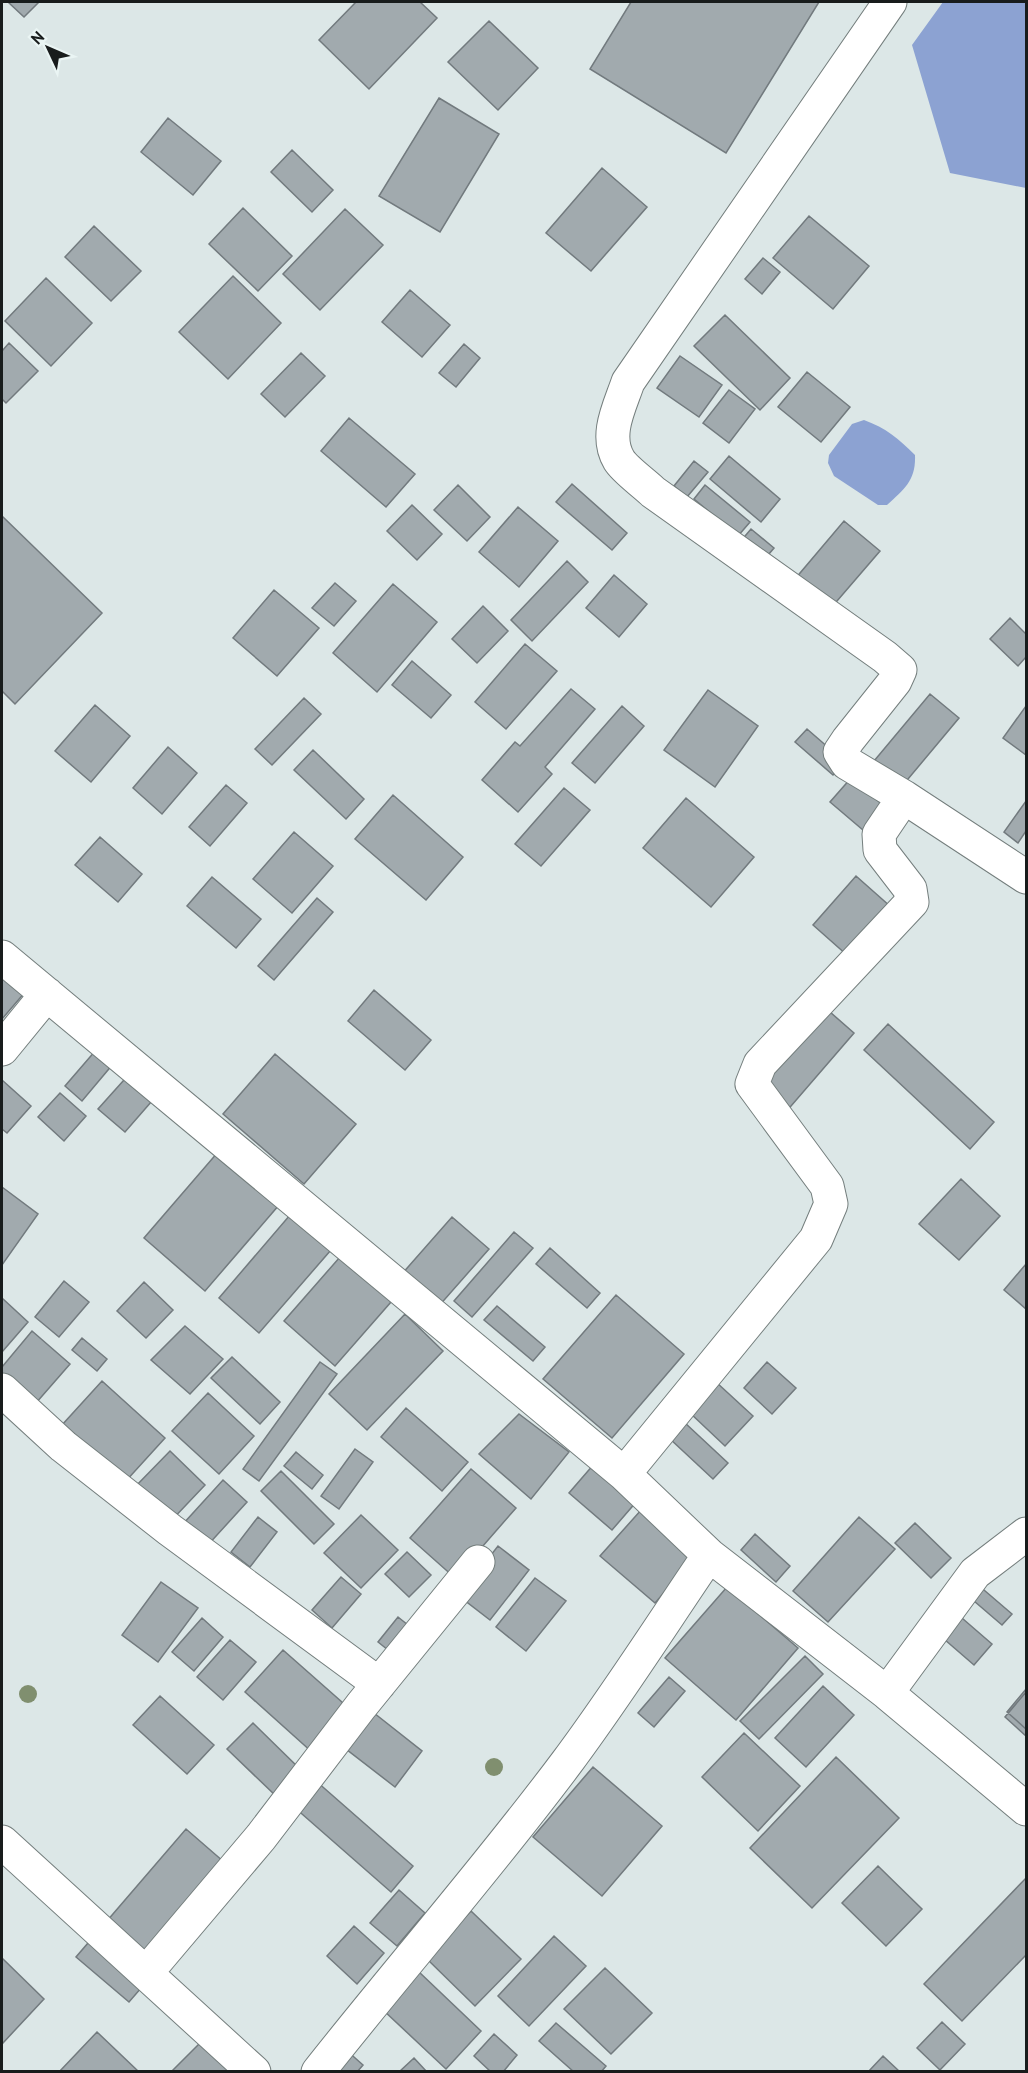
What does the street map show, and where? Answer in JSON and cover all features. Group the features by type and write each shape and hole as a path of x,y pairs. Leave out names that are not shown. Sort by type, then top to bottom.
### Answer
{"street":[{"path":"890,2 628,382 614,423 613,441 619,460 653,492 900,670 895,681 840,752 847,763 1026,877"},
{"path":"624,1474 816,1239 831,1204 827,1186 752,1084 760,1064 912,902 910,889 880,850 879,834 903,797"},
{"path":"2,957 624,1474 709,1556 887,1693 1026,1809"},
{"path":"2,1049 46,994"},
{"path":"2,1390 63,1446 298,1626 379,1684"},
{"path":"887,1693 975,1573 1026,1534"},
{"path":"318,2072 475,1880 567,1761 709,1556"},
{"path":"146,1973 261,1837 379,1684 478,1562"},
{"path":"2,1842 254,2072"}],"water":[{"path":"943,2 1026,2 1026,188 950,173 912,45"},
{"path":"864,420 892,434 915,455 911,478 887,505 878,505 834,476 828,463 829,455 852,424"}],"building":[{"path":"8,2 39,2 24,17"},
{"path":"356,2 420,2 437,18 369,89 319,40"},
{"path":"631,2 819,2 726,153 590,69"},
{"path":"489,21 538,68 498,110 448,62"},
{"path":"439,98 499,134 440,232 379,196"},
{"path":"168,118 221,161 193,195 141,152"},
{"path":"292,150 333,190 312,212 271,172"},
{"path":"602,168 647,207 591,271 546,233"},
{"path":"243,208 292,256 258,291 209,244"},
{"path":"345,209 383,245 320,310 283,274"},
{"path":"809,216 869,266 833,309 773,258"},
{"path":"94,226 141,271 111,301 65,257"},
{"path":"763,258 780,272 762,294 745,279"},
{"path":"233,276 281,323 228,379 179,332"},
{"path":"46,278 92,323 51,366 5,321"},
{"path":"410,290 450,325 422,357 382,322"},
{"path":"725,315 790,378 760,410 694,346"},
{"path":"9,343 38,371 6,403 2,399 2,351"},
{"path":"464,344 480,358 456,387 439,373"},
{"path":"301,353 325,376 285,417 261,394"},
{"path":"680,356 722,385 699,417 657,388"},
{"path":"807,372 850,407 821,442 778,407"},
{"path":"729,390 755,409 729,443 703,423"},
{"path":"349,418 415,474 386,507 321,451"},
{"path":"729,456 780,499 761,522 710,479"},
{"path":"694,461 708,472 687,497 674,486"},
{"path":"572,484 627,533 612,550 556,502"},
{"path":"458,485 490,517 467,541 434,510"},
{"path":"705,485 750,522 738,536 694,499"},
{"path":"412,505 442,534 417,560 387,531"},
{"path":"518,507 558,541 519,587 479,552"},
{"path":"2,516 102,613 15,704 2,691"},
{"path":"844,521 880,551 831,608 795,579"},
{"path":"751,529 774,548 763,561 740,542"},
{"path":"567,561 588,582 532,641 511,620"},
{"path":"614,575 647,604 619,637 586,608"},
{"path":"335,583 356,601 334,626 312,608"},
{"path":"393,584 437,622 377,692 333,653"},
{"path":"274,590 319,628 277,676 233,638"},
{"path":"483,606 508,631 477,663 452,639"},
{"path":"1010,618 1026,634 1026,657 1018,666 990,639"},
{"path":"525,644 557,671 506,729 475,702"},
{"path":"412,661 451,695 431,718 392,685"},
{"path":"571,689 595,709 545,767 552,774 518,812 482,780 515,742 520,746"},
{"path":"708,690 758,726 715,787 664,750"},
{"path":"930,694 959,718 898,791 869,767"},
{"path":"304,698 321,714 272,765 255,749"},
{"path":"95,705 130,736 91,782 55,751"},
{"path":"622,706 644,726 595,783 572,763"},
{"path":"1026,706 1026,755 1003,738"},
{"path":"807,729 845,762 833,775 795,742"},
{"path":"168,747 197,773 162,814 133,788"},
{"path":"313,750 364,799 346,819 294,770"},
{"path":"851,778 891,812 870,836 830,802"},
{"path":"226,785 247,803 210,846 189,827"},
{"path":"564,788 590,810 541,866 515,844"},
{"path":"393,795 463,857 426,900 355,839"},
{"path":"686,798 754,857 711,907 643,848"},
{"path":"1026,801 1026,831 1018,843 1004,832"},
{"path":"294,832 333,866 292,913 253,879"},
{"path":"100,837 142,874 118,902 75,865"},
{"path":"856,876 891,907 848,956 813,925"},
{"path":"212,877 261,919 236,948 187,906"},
{"path":"317,898 333,912 274,980 258,966"},
{"path":"2,970 26,991 2,1019"},
{"path":"374,990 431,1040 405,1070 348,1021"},
{"path":"822,1005 854,1033 785,1113 752,1085"},
{"path":"888,1024 994,1122 970,1149 864,1050"},
{"path":"96,1050 113,1064 82,1101 65,1086"},
{"path":"275,1054 356,1124 304,1184 223,1114"},
{"path":"132,1071 158,1094 125,1132 98,1109"},
{"path":"2,1080 31,1106 7,1133 2,1129"},
{"path":"60,1093 86,1116 64,1141 38,1117"},
{"path":"218,1152 279,1205 205,1291 144,1238"},
{"path":"961,1179 1000,1216 959,1260 919,1224"},
{"path":"2,1187 38,1214 2,1265"},
{"path":"296,1208 337,1243 259,1333 219,1298"},
{"path":"452,1217 489,1249 438,1307 401,1275"},
{"path":"514,1232 533,1248 472,1317 454,1301"},
{"path":"550,1248 600,1293 587,1308 536,1264"},
{"path":"347,1249 398,1294 335,1366 284,1321"},
{"path":"1026,1264 1026,1309 1004,1290"},
{"path":"64,1281 89,1302 59,1337 35,1317"},
{"path":"144,1282 173,1310 146,1338 117,1311"},
{"path":"616,1295 684,1354 612,1438 543,1379"},
{"path":"2,1298 28,1322 2,1352"},
{"path":"497,1306 545,1347 533,1361 484,1320"},
{"path":"405,1314 443,1351 367,1430 329,1394"},
{"path":"185,1326 223,1359 190,1394 151,1360"},
{"path":"32,1331 70,1364 36,1403 2,1374 2,1367"},
{"path":"82,1338 107,1359 97,1371 72,1350"},
{"path":"232,1357 280,1402 260,1424 211,1378"},
{"path":"320,1362 337,1374 259,1481 243,1469"},
{"path":"767,1362 796,1388 772,1414 744,1388"},
{"path":"102,1381 165,1438 125,1482 62,1425"},
{"path":"716,1382 753,1416 725,1446 689,1412"},
{"path":"208,1393 254,1436 219,1474 172,1431"},
{"path":"406,1408 468,1462 442,1491 381,1437"},
{"path":"519,1414 569,1452 531,1499 479,1454"},
{"path":"684,1422 728,1463 713,1479 669,1438"},
{"path":"355,1449 373,1462 339,1509 321,1496"},
{"path":"170,1451 205,1485 169,1523 133,1489"},
{"path":"296,1452 323,1475 312,1489 284,1466"},
{"path":"594,1464 637,1501 612,1530 569,1493"},
{"path":"471,1469 516,1508 455,1578 410,1538"},
{"path":"281,1471 334,1524 314,1544 261,1491"},
{"path":"223,1480 247,1502 207,1546 183,1524"},
{"path":"642,1509 696,1556 655,1603 600,1556"},
{"path":"361,1515 398,1550 361,1588 324,1553"},
{"path":"258,1517 277,1532 250,1567 231,1552"},
{"path":"859,1517 895,1549 828,1622 793,1591"},
{"path":"915,1523 951,1558 931,1578 895,1543"},
{"path":"755,1534 790,1566 776,1582 741,1550"},
{"path":"498,1546 529,1570 490,1620 459,1596"},
{"path":"407,1552 431,1575 409,1597 385,1574"},
{"path":"341,1577 361,1594 332,1628 312,1610"},
{"path":"535,1578 566,1601 526,1651 496,1627"},
{"path":"161,1582 198,1608 158,1662 122,1635"},
{"path":"977,1584 1012,1614 1002,1625 967,1595"},
{"path":"727,1587 798,1648 736,1720 665,1658"},
{"path":"955,1612 992,1644 974,1665 937,1633"},
{"path":"398,1617 413,1629 393,1654 378,1642"},
{"path":"202,1618 223,1637 194,1671 172,1652"},
{"path":"230,1640 256,1662 223,1700 197,1677"},
{"path":"283,1650 351,1710 313,1753 245,1692"},
{"path":"805,1656 823,1674 759,1739 740,1721"},
{"path":"669,1677 685,1691 654,1727 638,1713"},
{"path":"823,1686 854,1715 806,1767 775,1738"},
{"path":"1026,1689 1026,1729 1007,1712"},
{"path":"1026,1692 1026,1736 1005,1717"},
{"path":"160,1696 214,1745 187,1774 133,1725"},
{"path":"374,1713 422,1751 395,1787 346,1749"},
{"path":"253,1723 303,1772 277,1797 227,1749"},
{"path":"744,1733 800,1786 758,1831 702,1777"},
{"path":"836,1757 899,1818 812,1908 750,1848"},
{"path":"593,1767 662,1826 602,1896 533,1837"},
{"path":"316,1781 413,1866 391,1892 294,1807"},
{"path":"186,1829 239,1875 129,2002 76,1957"},
{"path":"878,1866 922,1909 886,1946 842,1903"},
{"path":"1026,1878 1026,1955 962,2021 924,1984"},
{"path":"399,1890 425,1913 397,1946 370,1923"},
{"path":"471,1911 521,1959 475,2006 426,1958"},
{"path":"354,1926 384,1953 357,1984 327,1956"},
{"path":"554,1936 586,1966 529,2026 498,1996"},
{"path":"2,1958 44,1999 2,2044"},
{"path":"605,1968 652,2013 611,2054 564,2009"},
{"path":"418,1971 481,2031 446,2069 382,2009"},
{"path":"942,2022 965,2044 940,2070 917,2048"},
{"path":"556,2023 606,2066 601,2072 574,2072 539,2041"},
{"path":"97,2032 139,2072 59,2072"},
{"path":"494,2034 517,2055 503,2072 491,2072 474,2056"},
{"path":"207,2036 243,2072 171,2072"},
{"path":"345,2049 363,2065 357,2072 326,2072"},
{"path":"883,2056 900,2072 868,2072"},
{"path":"414,2058 427,2072 399,2072"}]}
